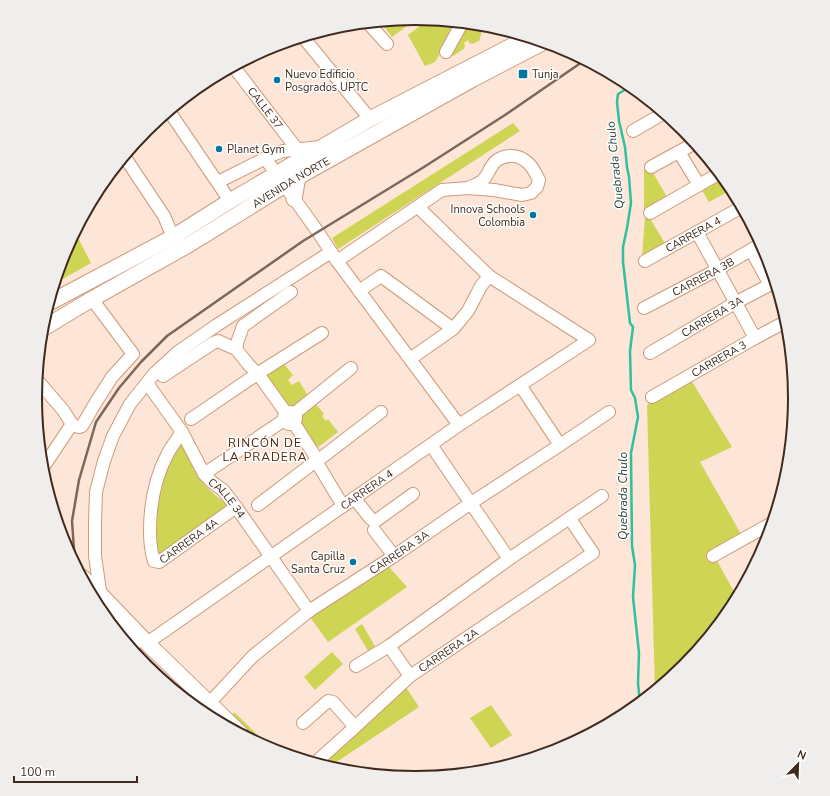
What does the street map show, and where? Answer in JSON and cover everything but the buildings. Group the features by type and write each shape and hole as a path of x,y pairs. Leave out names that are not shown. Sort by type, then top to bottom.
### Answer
{"main road":[{"name":"AVENIDA NORTE","path":"49,325 190,244 281,180 321,147 370,119 521,41"},
{"name":"AVENIDA NORTE","path":"55,300 173,236 230,201 281,180 298,177 473,79 537,46"},
{"path":"294,199 298,177"},
{"path":"96,590 147,643 201,703"},
{"path":"137,646 173,681"}],"street":[{"path":"372,28 387,44"},
{"path":"446,52 459,28"},
{"path":"306,42 370,119"},
{"name":"CALLE 37","path":"237,71 297,149"},
{"path":"172,115 230,201"},
{"path":"633,131 659,116"},
{"path":"652,167 690,146"},
{"path":"218,182 265,158 283,151 321,147"},
{"path":"679,152 699,185"},
{"path":"100,598 95,556 94,522 96,492 104,461 113,436 130,404 154,374 178,352 217,325 418,207 442,190 468,188 494,190 522,195 531,193 537,187 539,180 527,161 511,155 495,162 482,181 468,188"},
{"path":"265,158 334,257 459,425"},
{"path":"127,161 164,216 173,236"},
{"path":"650,213 715,176"},
{"path":"410,359 453,329 468,311 481,286 489,276 418,207"},
{"name":"CARRERA 4","path":"645,261 737,210"},
{"path":"697,232 755,338"},
{"name":"CARRERA 3B","path":"644,308 756,247"},
{"path":"751,250 767,275"},
{"path":"359,291 381,276 453,329"},
{"name":"CARRERA 4","path":"147,643 459,425 589,340 489,276"},
{"name":"CARRERA 3A","path":"650,354 735,303 770,284"},
{"path":"236,349 243,326 291,292"},
{"path":"42,386 64,410 72,424 79,427 82,426 112,377 133,354 92,299"},
{"name":"CARRERA 3","path":"652,397 781,324"},
{"path":"191,419 257,374 322,333"},
{"path":"163,376 218,341 236,349 261,378 290,417 343,506"},
{"path":"204,474 290,417 351,368"},
{"name":"CALLE 34","path":"146,383 182,432 204,474 223,490 309,611"},
{"path":"520,385 560,445"},
{"path":"258,505 381,412"},
{"name":"CARRERA 3A","path":"208,708 253,656 309,611 609,412"},
{"path":"47,461 72,424"},
{"name":"CARRERA 4A","path":"182,432 168,454 159,473 154,491 150,514 150,536 154,561 159,562 236,507"},
{"path":"431,445 509,559"},
{"path":"354,498 374,521 413,494"},
{"path":"356,666 389,646 509,559 602,496"},
{"name":"CARRERA 2A","path":"320,759 410,676 593,553 570,519"},
{"path":"713,556 765,527"},
{"path":"374,530 394,556"},
{"path":"389,646 410,676"},
{"path":"303,723 331,701 355,728"}],"shaded area":[{"path":"408,25 392,37 384,27"},
{"path":"421,25 455,27 435,62 425,66 408,35"},
{"path":"464,28 481,31 479,41 470,44 468,40 464,43 465,48 449,57"},
{"path":"513,123 520,131 338,249 332,238"},
{"path":"644,169 652,171 667,197 644,211"},
{"path":"716,178 726,193 709,202 700,187"},
{"path":"649,217 666,245 642,257 645,218"},
{"path":"78,238 91,263 61,280"},
{"path":"284,364 293,375 288,380 292,385 299,381 307,394 294,406 285,405 267,378 269,371"},
{"path":"691,380 732,447 700,462 741,534 711,550 734,591 711,625 695,644 679,662 655,683 647,405"},
{"path":"314,402 324,414 322,416 326,421 328,419 338,432 317,448 298,423 300,412"},
{"path":"182,443 200,480 209,490 227,505 224,509 158,556 154,520 160,488 171,459"},
{"path":"389,567 407,587 328,642 310,617"},
{"path":"362,624 375,646 368,651 355,629"},
{"path":"332,652 343,664 315,690 304,677"},
{"path":"403,683 419,707 336,762 323,759"},
{"path":"491,705 512,735 491,748 470,718"},
{"path":"234,712 261,738 240,728 231,719"}],"waterway":[{"name":"Quebrada Chulo","path":"625,90 618,94 617,102 619,121 625,147 631,203 623,247 623,262 630,323 633,327 630,351 631,390 635,398 638,417 631,453 632,546 635,565 633,597 639,653 638,683 639,696"}],"railway":[{"path":"74,550 72,521 79,480 96,422 119,388 141,362 167,336 303,241 424,167 505,115 580,63"}],"place":[{"name":"Tunja","path":"523,74"},
{"name":"Nuevo Edificio Posgrados UPTC","path":"277,80"},
{"name":"Planet Gym","path":"219,149"},
{"name":"Innova Schools Colombia","path":"533,215"},
{"name":"Capilla Santa Cruz","path":"353,562"}],"district":[{"name":"RINCÓN DE LA PRADERA","path":"265,450"}]}
